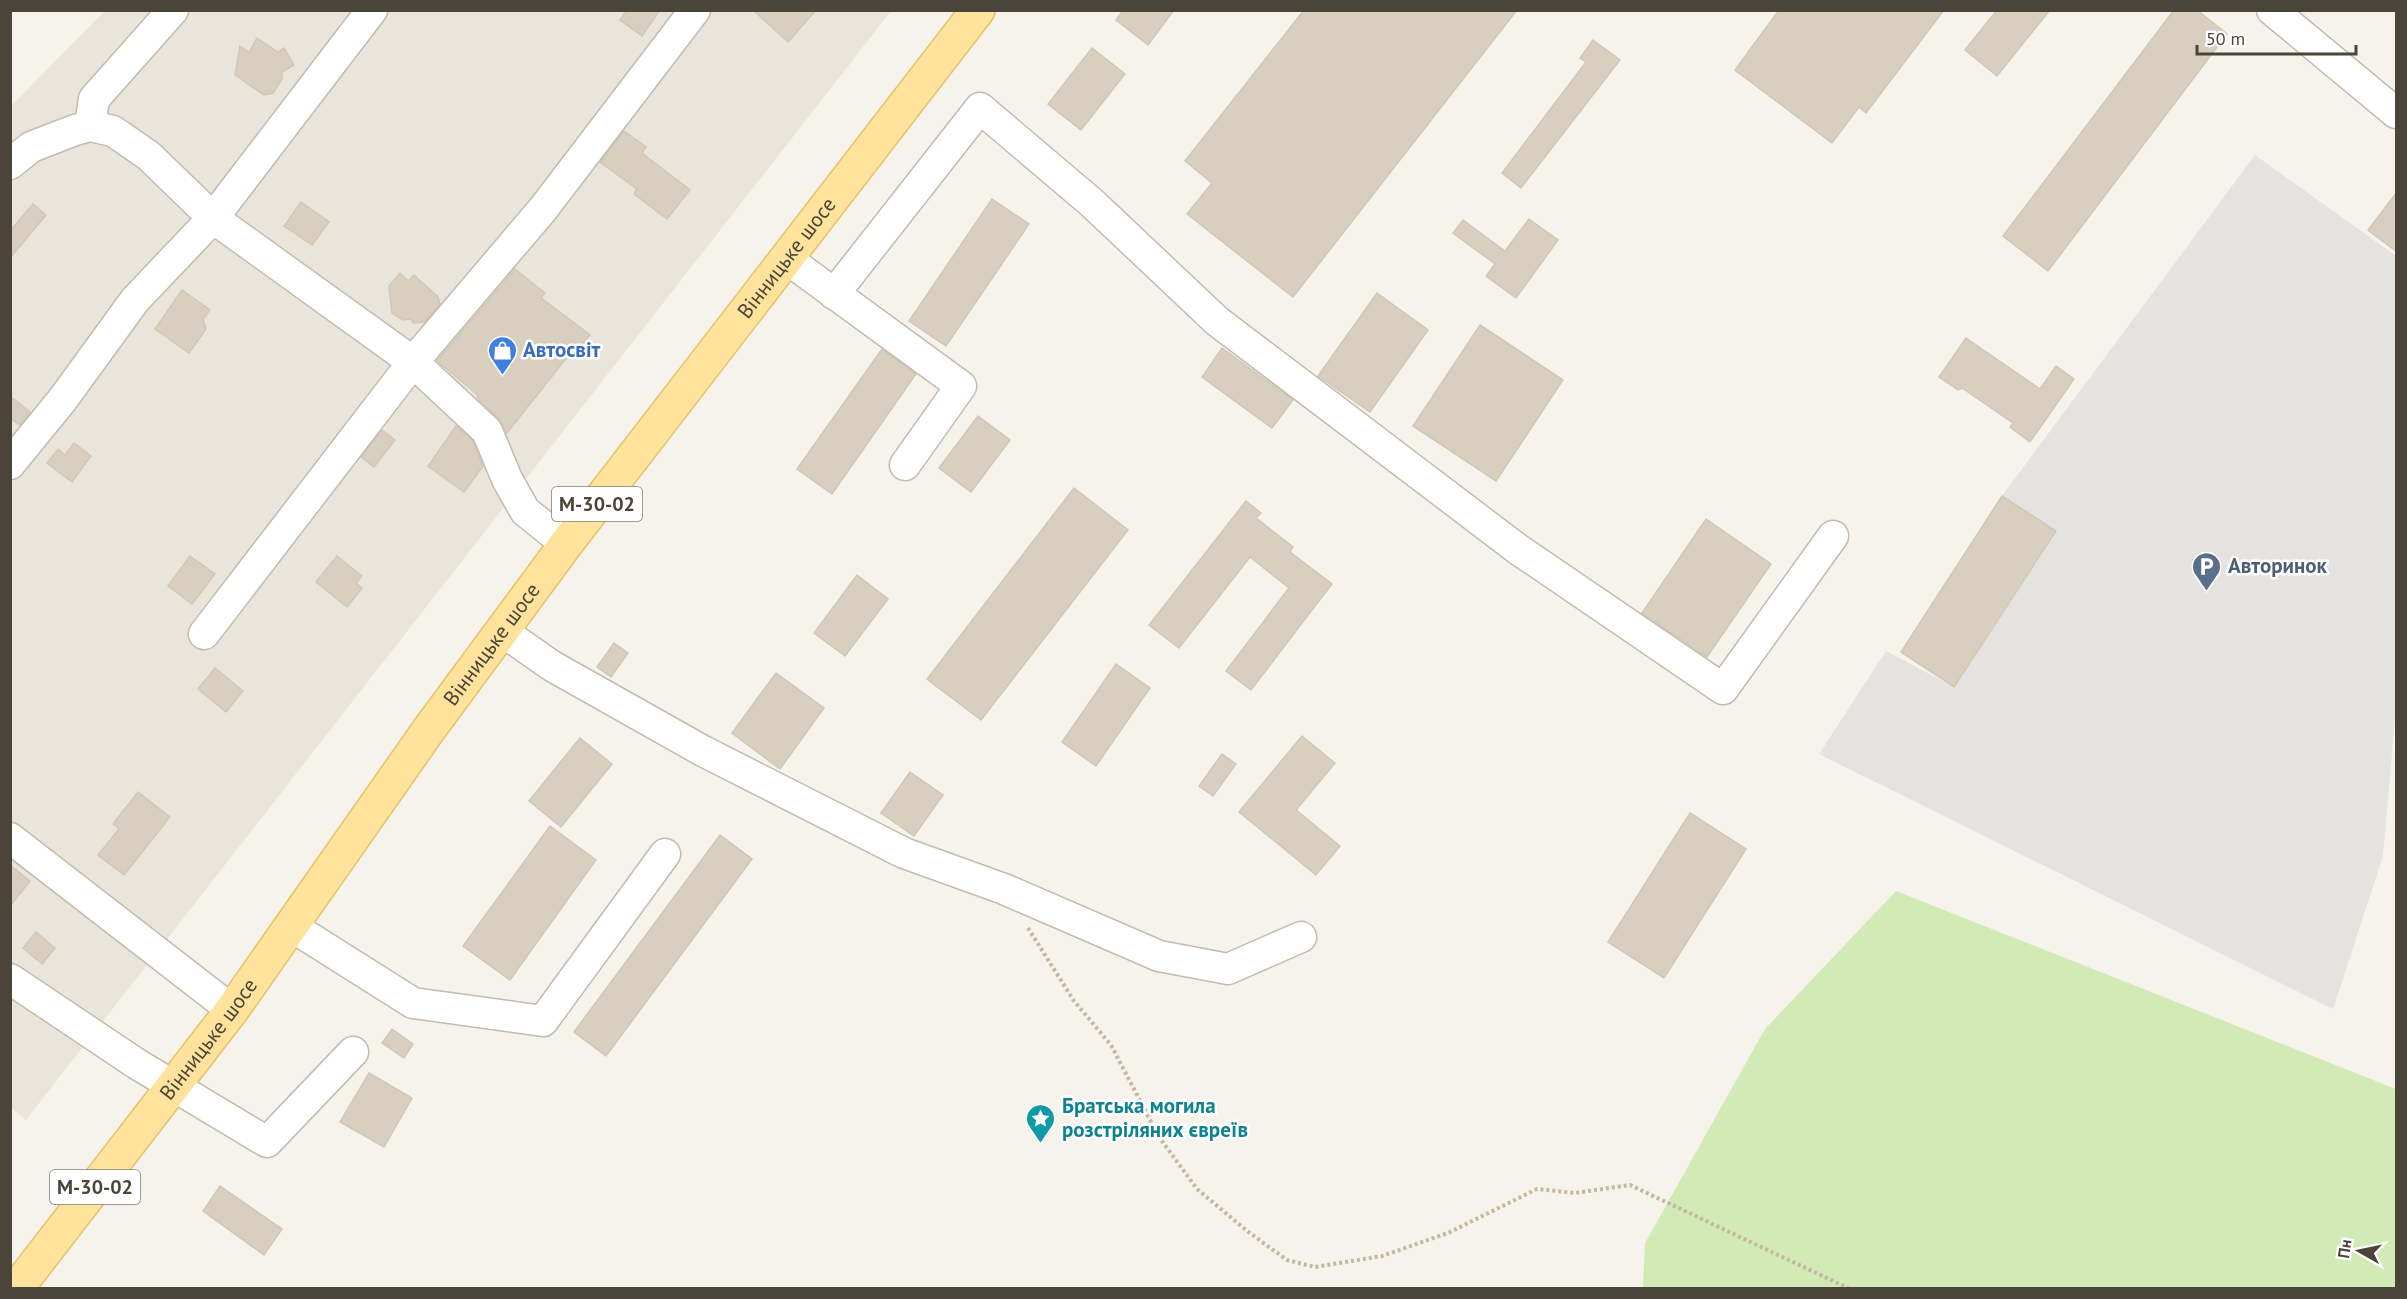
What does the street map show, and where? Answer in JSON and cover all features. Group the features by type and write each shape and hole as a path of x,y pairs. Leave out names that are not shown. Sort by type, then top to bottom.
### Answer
{"main road":[{"name":"Вінницьке шосе","path":"17,1288 232,1010 430,728 566,544 978,10"}],"street":[{"path":"21,155 92,113 173,10"},
{"path":"10,464 63,399 135,300 213,218 372,10"},
{"path":"204,634 413,362 543,209 695,10"},
{"path":"2272,10 2397,113"},
{"path":"834,294 980,108 1092,203 1217,321 1519,550 1724,689 1833,536"},
{"path":"92,113 149,156 213,218 413,362 487,431 507,479 525,511 566,544"},
{"path":"787,259 962,386 905,465"},
{"path":"502,631 552,666 704,751 904,853 1004,889 1159,956 1228,969 1302,937"},
{"path":"10,838 232,1010"},
{"path":"291,926 413,1003 543,1021 665,854"},
{"path":"10,979 173,1086 267,1142 353,1052"}],"path":[{"path":"1028,926 1074,1001 1111,1045 1159,1137 1197,1189 1247,1231 1287,1260 1315,1267 1382,1256 1448,1233 1537,1189 1575,1193 1630,1185 1848,1288"}],"shaded area":[{"path":"105,11 891,11 26,1120 11,1108 11,106"},
{"name":"Авторинок","path":"2255,155 2396,256 2396,708 2383,856 2333,1009 1819,754 1886,651 1954,687 2056,531 2002,496"}],"green space":[{"path":"1896,891 2396,1089 2396,1288 1643,1288 1645,1243 1765,1029"}],"building":[{"path":"627,10 660,10 642,36 620,20"},
{"path":"753,10 816,10 788,42"},
{"path":"1123,10 1174,10 1148,45 1116,20"},
{"path":"1304,10 1517,10 1293,297 1187,214 1212,183 1185,161"},
{"path":"1779,10 1944,10 1866,113 1859,107 1832,143 1735,70"},
{"path":"1997,10 2050,10 1997,76 1965,50"},
{"path":"2174,10 2197,10 2227,34 2048,271 2003,236"},
{"path":"257,38 278,52 284,48 294,65 282,72 282,79 273,93 264,95 235,75 240,46 249,52"},
{"path":"1593,40 1620,60 1521,188 1502,173 1586,62 1580,58"},
{"path":"1092,48 1125,74 1081,130 1048,104"},
{"path":"624,131 646,147 642,153 690,190 667,219 634,194 637,189 600,162"},
{"path":"2397,192 2397,252 2368,230"},
{"path":"992,199 1029,224 946,346 909,321"},
{"path":"301,202 329,222 312,245 284,226"},
{"path":"33,204 46,215 10,258 10,231"},
{"path":"1529,219 1558,240 1516,298 1486,276 1495,264 1453,233 1463,220 1505,251"},
{"path":"515,269 545,293 541,298 590,335 572,359 568,356 507,433 499,419 477,398 478,395 437,361"},
{"path":"400,273 408,281 414,275 438,297 440,304 425,322 413,323 411,319 403,320 392,313 389,286"},
{"path":"182,290 210,310 203,319 206,329 189,353 155,329"},
{"path":"1377,293 1428,330 1370,412 1318,376"},
{"path":"1480,325 1563,380 1496,481 1413,426"},
{"path":"1966,338 2040,389 2056,366 2074,379 2030,442 2010,427 2013,423 1962,388 1958,390 1939,377"},
{"path":"1222,348 1293,400 1272,428 1202,377"},
{"path":"882,349 916,374 832,494 797,469"},
{"path":"10,396 30,412 20,425 10,418"},
{"path":"978,416 1010,440 971,492 939,468"},
{"path":"456,426 473,441 483,466 464,492 428,466"},
{"path":"382,430 395,440 374,467 361,457"},
{"path":"74,443 91,456 72,482 47,463 58,449 65,455"},
{"path":"1074,488 1128,530 981,720 927,679"},
{"path":"2002,496 2056,531 1954,687 1901,652"},
{"path":"1246,501 1261,513 1256,518 1293,547 1290,552 1332,584 1251,690 1226,671 1289,588 1250,557 1179,648 1149,625"},
{"path":"1706,519 1771,564 1707,657 1642,613"},
{"path":"190,556 215,574 192,604 168,586"},
{"path":"337,556 362,576 356,583 362,588 347,607 316,582"},
{"path":"857,575 888,599 845,656 814,633"},
{"path":"614,643 628,653 611,677 597,667"},
{"path":"1116,664 1150,688 1096,766 1062,742"},
{"path":"215,668 243,691 226,712 198,689"},
{"path":"776,673 824,708 780,769 732,733"},
{"path":"1302,736 1335,763 1296,810 1340,846 1316,875 1239,812"},
{"path":"580,738 612,764 561,827 529,801"},
{"path":"1222,754 1236,764 1213,796 1199,786"},
{"path":"910,772 943,795 914,836 881,813"},
{"path":"138,792 170,817 124,875 98,855 119,829 113,824"},
{"path":"1690,813 1746,849 1664,978 1608,942"},
{"path":"550,826 596,860 510,980 463,946"},
{"path":"720,835 752,859 606,1056 574,1032"},
{"path":"10,865 30,881 10,906"},
{"path":"36,932 55,948 42,964 23,948"},
{"path":"392,1029 413,1044 404,1058 382,1043"},
{"path":"369,1073 412,1098 384,1147 340,1122"},
{"path":"220,1186 282,1229 264,1255 203,1211"}],"place":[{"name":"Автосвіт","path":"502,376"},
{"name":"Авторинок","path":"2207,592"},
{"name":"Братська могила розстріляних євреїв","path":"1041,1144"}]}
